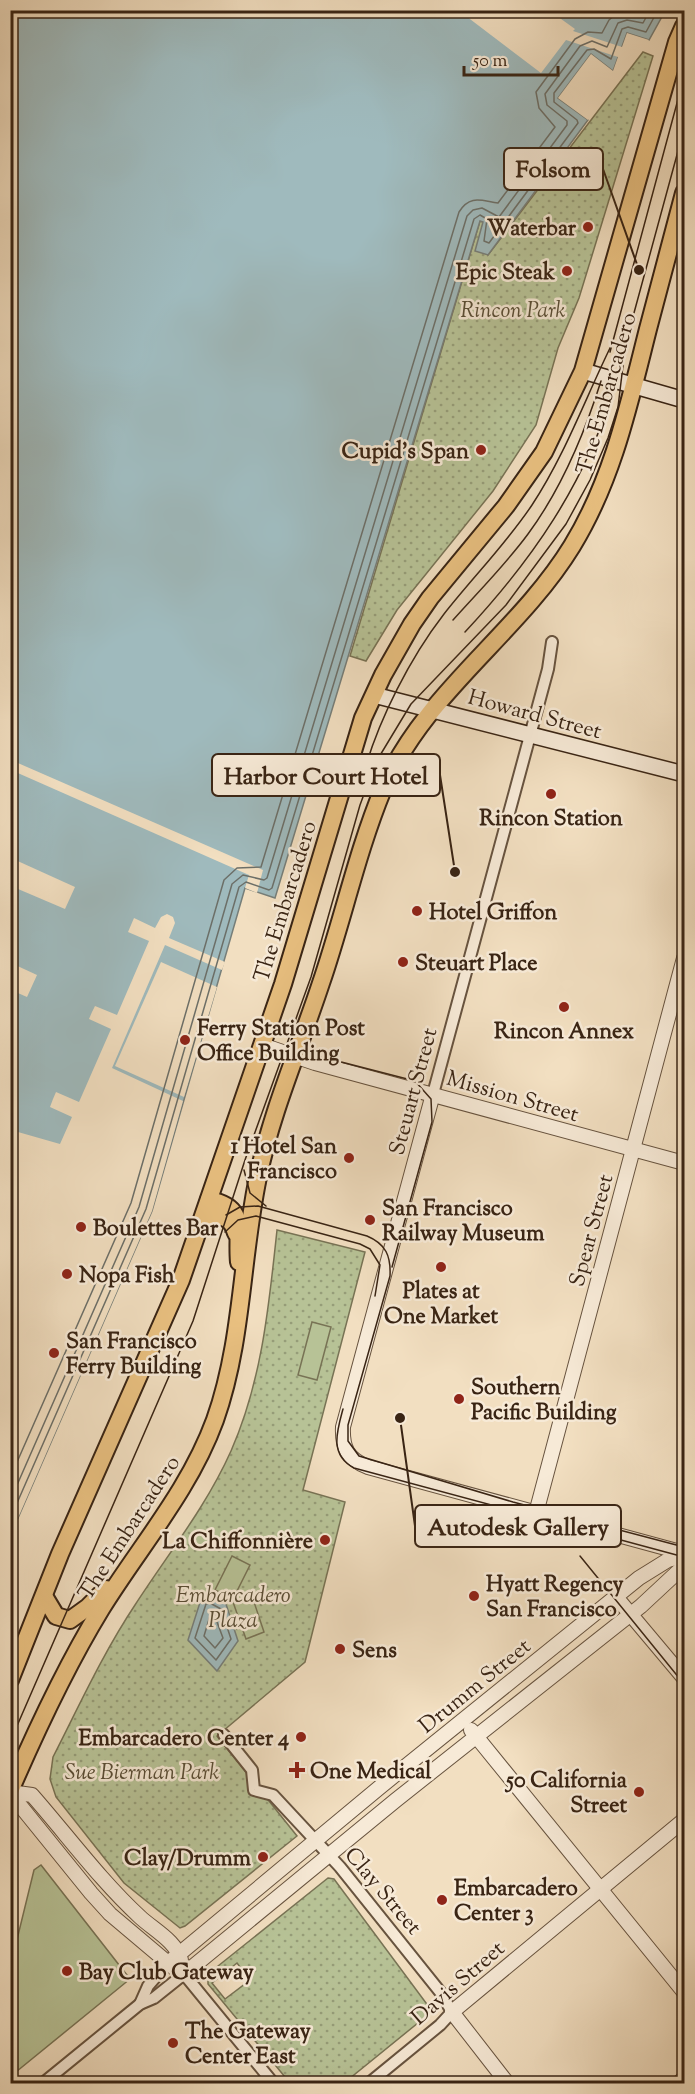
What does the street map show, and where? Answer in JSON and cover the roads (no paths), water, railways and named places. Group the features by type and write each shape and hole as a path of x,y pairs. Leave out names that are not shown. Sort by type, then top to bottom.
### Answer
{"main road":[{"name":"The Embarcadero","path":"10,1680 44,1596 166,1316 200,1227 262,1045 360,728 374,695 397,648 430,598 506,506 533,469 560,422 583,371 677,42 684,26"},
{"name":"The Embarcadero","path":"10,1792 86,1636 129,1566 169,1512 204,1448 229,1375 243,1292 253,1206 264,1151 375,810 404,749 432,710 517,618 552,576 573,544 608,471 684,193"},
{"path":"583,371 684,400"},
{"name":"Howard Street","path":"374,695 684,774"},
{"path":"209,1200 228,1205 237,1217 243,1292"},
{"path":"200,1227 207,1218 223,1217 232,1223 237,1237"},
{"path":"44,1596 56,1616 70,1620 88,1607 129,1566"}],"street":[{"name":"Steuart Street","path":"536,1513 368,1467 350,1456 344,1447 343,1427 548,669 552,642"},
{"name":"Spear Street","path":"536,1513 684,958"},
{"name":"Mission Street","path":"262,1045 296,1057 684,1163"},
{"path":"536,1513 684,1554"},
{"name":"Drumm Street","path":"140,2004 148,1986 167,1964 313,1842 616,1597 654,1568 684,1554"},
{"name":"Drumm Street","path":"42,2084 140,2004 154,1998 184,1974 476,1735 677,1576 684,1566"},
{"path":"616,1597 684,1678"},
{"path":"464,1721 684,1992"},
{"name":"Clay Street","path":"224,1734 252,1770 254,1790 273,1795 328,1856 441,1993 452,2012 508,2084"},
{"path":"10,1792 32,1796 109,1887 179,1953 184,1974"},
{"path":"10,1792 68,1866 110,1914 167,1964 184,1974 274,2084"},
{"name":"Davis Street","path":"368,2084 684,1820"},
{"path":"68,1866 85,1857"},
{"path":"678,2084 684,2078"}],"water":[{"path":"11,11 664,11 664,13 649,40 627,33 613,71 591,54 558,98 588,120 488,255 475,251 483,222 480,221 275,898 245,888 152,1211 11,1534"},
{"path":"203,1593 226,1604 238,1641 217,1671 188,1640"}],"tram line":[{"path":"610,352 684,77"},
{"path":"622,357 684,129"},
{"path":"364,772 387,710 419,650 444,614 532,505 565,447 611,346"},
{"path":"10,1742 193,1321 245,1160 311,977 360,805 376,762 411,704 506,605 566,524 590,480 608,438 618,407 625,349"},
{"path":"453,620 511,556 540,516 562,480 601,381"},
{"path":"465,632 513,577 554,519 588,457 614,389"},
{"path":"278,1062 298,1053 318,1056 415,1081 431,1099 432,1122 392,1267"},
{"path":"244,1170 250,1193 266,1206"},
{"path":"226,1215 240,1207 258,1206 367,1236 379,1243 386,1252 390,1262 390,1276 348,1425 348,1441 359,1456 513,1502 684,1547"},
{"path":"225,1232 238,1220 256,1216 360,1244 370,1249 380,1265 375,1296"},
{"path":"343,1409 337,1434 338,1449 346,1463 354,1468 684,1557"},
{"path":"580,1556 684,1684"}],"place":[{"name":"Waterbar","path":"588,227"},
{"name":"Folsom","path":"639,270"},
{"name":"Epic Steak","path":"567,271"},
{"name":"Cupid's Span","path":"481,450"},
{"name":"Rincon Station","path":"551,794"},
{"name":"Harbor Court Hotel","path":"455,872"},
{"name":"Hotel Griffon","path":"417,911"},
{"name":"Steuart Place","path":"403,962"},
{"name":"Rincon Annex","path":"564,1007"},
{"name":"Ferry Station Post Office Building","path":"185,1040"},
{"name":"1 Hotel San Francisco","path":"349,1158"},
{"name":"San Francisco Railway Museum","path":"370,1220"},
{"name":"Boulettes Bar","path":"81,1227"},
{"name":"Plates at One Market","path":"441,1267"},
{"name":"Nopa Fish","path":"67,1274"},
{"name":"San Francisco Ferry Building","path":"54,1353"},
{"name":"Southern Pacific Building","path":"459,1399"},
{"name":"Autodesk Gallery","path":"400,1418"},
{"name":"La Chiffonnière","path":"325,1540"},
{"name":"Hyatt Regency San Francisco","path":"474,1596"},
{"name":"Sens","path":"340,1649"},
{"name":"Embarcadero Center 4","path":"301,1737"},
{"name":"One Medical","path":"297,1770"},
{"name":"50 California Street","path":"639,1792"},
{"name":"Clay/Drumm","path":"263,1857"},
{"name":"Embarcadero Center 3","path":"442,1900"},
{"name":"Bay Club Gateway","path":"67,1971"},
{"name":"The Gateway Center East","path":"173,2043"}],"park label":[{"name":"Rincon Park","path":"513,309"},
{"name":"Embarcadero Plaza","path":"233,1607"},
{"name":"Sue Bierman Park","path":"142,1771"}]}
